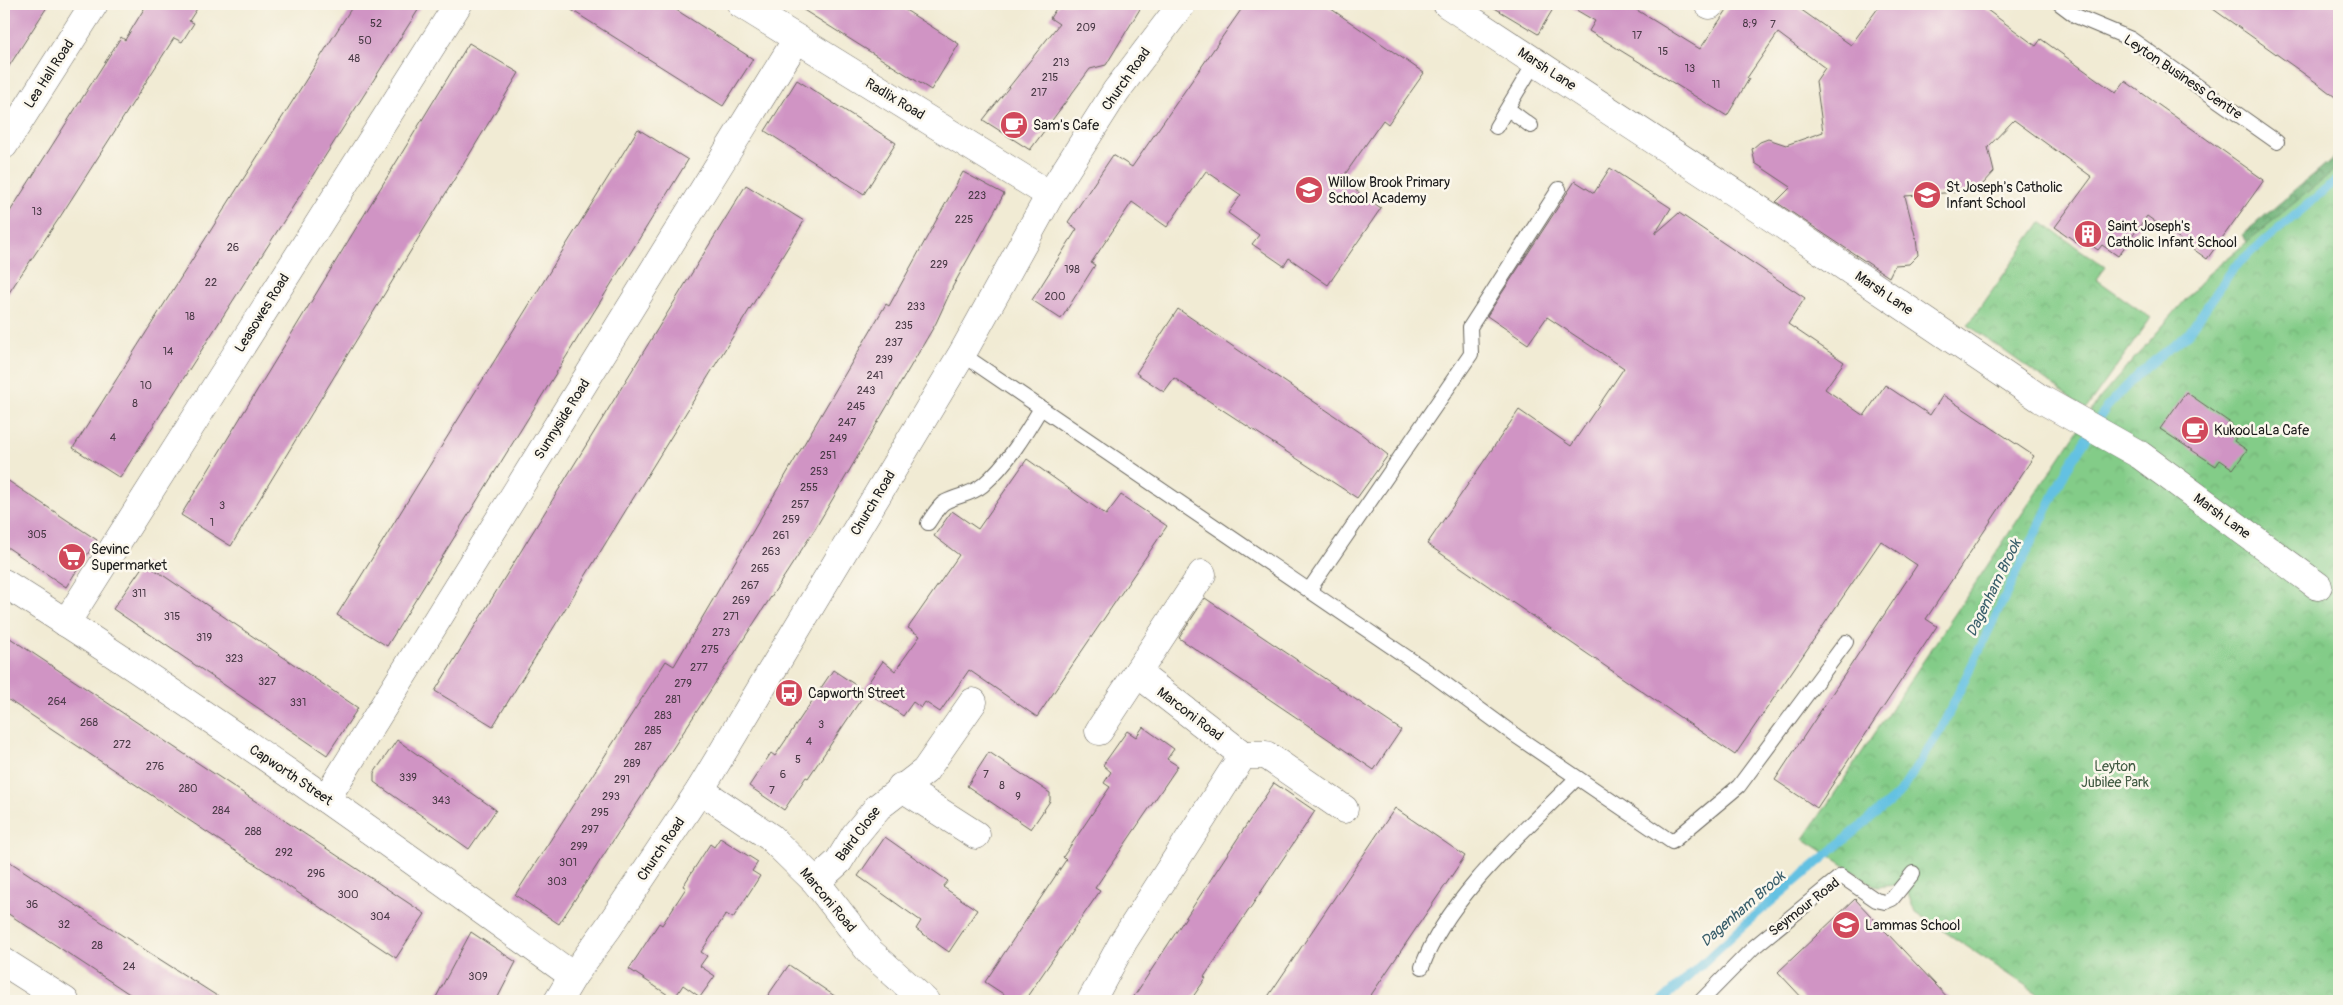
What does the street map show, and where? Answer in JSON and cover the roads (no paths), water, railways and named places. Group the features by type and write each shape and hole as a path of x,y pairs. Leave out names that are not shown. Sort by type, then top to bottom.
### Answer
{"street":[{"name":"Lea Hall Road","path":"4,145 94,4"},
{"name":"Leasowes Road","path":"66,623 458,4"},
{"name":"Radlix Road","path":"741,4 1050,195"},
{"name":"Church Road","path":"558,1001 573,976 608,928 700,790 962,354 1050,195 1116,91 1182,4"},
{"name":"Marsh Lane","path":"1447,4 1784,224 2041,399 2140,456 2318,586"},
{"name":"Sunnyside Road","path":"326,799 798,39"},
{"path":"1099,732 1202,574"},
{"name":"Capworth Street","path":"4,583 326,799 573,976"},
{"name":"Marconi Road","path":"1137,673 1244,755"},
{"name":"Baird Close","path":"816,882 839,861 855,835 878,807 901,787 925,771 973,702"},
{"path":"1091,1001 1123,942 1244,755 1266,756 1344,809"},
{"path":"901,787 976,835"},
{"name":"Marconi Road","path":"700,790 770,837 816,882 870,952 925,1001"},
{"path":"4,962 65,1001"}],"lane":[{"name":"Leyton Business Centre","path":"2060,4 2076,16 2131,39 2277,142"},
{"path":"1496,127 1535,62"},
{"path":"1508,109 1531,126"},
{"path":"1309,590 1471,354 1470,327 1559,190"},
{"path":"962,354 1433,675 1516,736 1672,842 1739,786 1846,642"},
{"path":"928,523 940,505 946,501 972,493 991,478 1022,439 1041,408"},
{"path":"1422,967 1428,949 1459,900 1577,778"},
{"name":"Seymour Road","path":"1701,1001 1754,947 1841,876 1876,900 1885,902 1892,899 1913,873"}],"waterway":[{"name":"Dagenham Brook","path":"1662,1001 1747,922 1900,793 1941,729 2066,470 2106,408 2139,373 2188,334 2234,267 2339,178"}],"place":[{"name":"Sam's Cafe","path":"1014,125"},
{"name":"Willow Brook Primary School Academy","path":"1309,190"},
{"name":"St Joseph's Catholic Infant School","path":"1927,195"},
{"name":"Saint Joseph's Catholic Infant School","path":"2088,234"},
{"name":"KukooLaLa Cafe","path":"2195,430"},
{"name":"Sevinc Supermarket","path":"72,557"},
{"name":"Capworth Street","path":"789,693"},
{"name":"Lammas School","path":"1846,925"}],"park label":[{"name":"Leyton Jubilee Park","path":"2115,774"}]}
